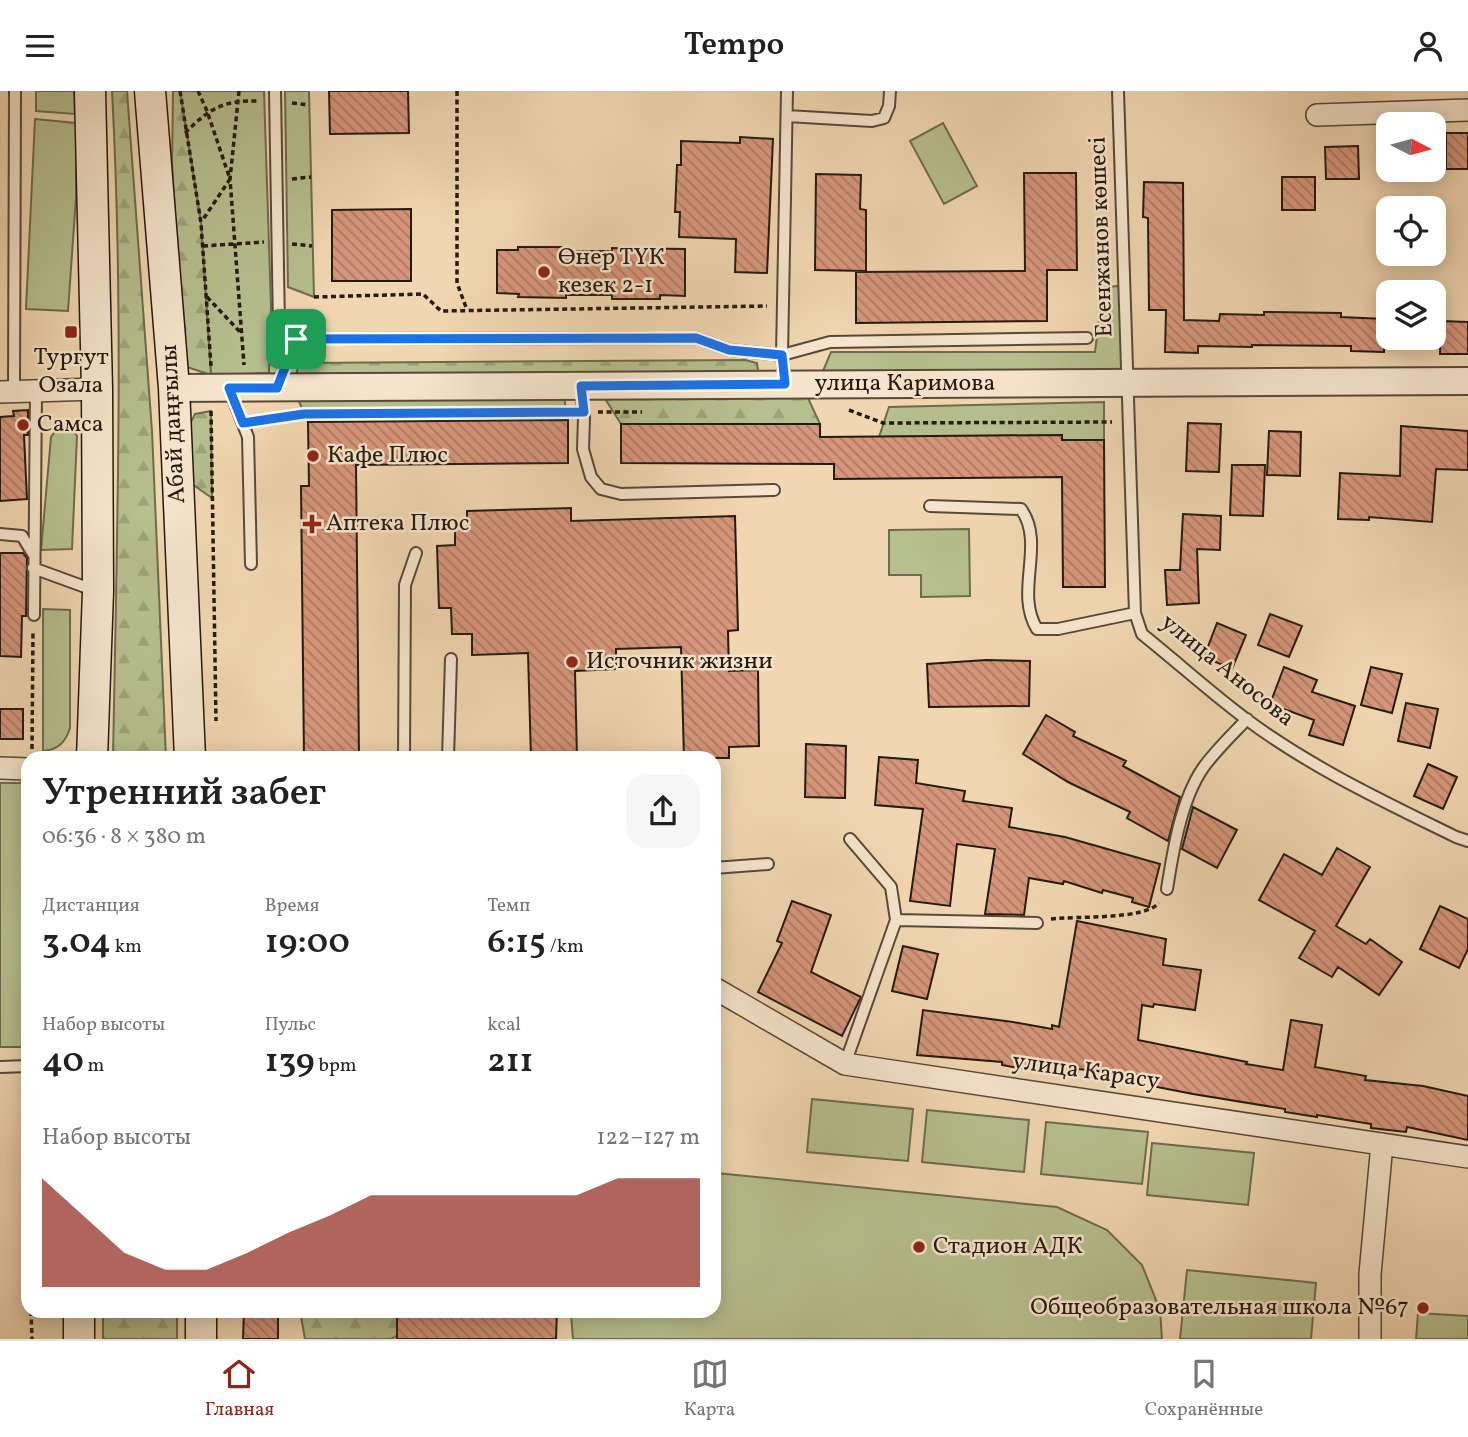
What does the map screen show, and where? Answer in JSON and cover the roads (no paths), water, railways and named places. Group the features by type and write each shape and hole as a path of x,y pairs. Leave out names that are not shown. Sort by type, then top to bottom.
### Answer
{"main road":[{"path":"90,91 97,389 98,591 92,751"},
{"name":"Абай даңғылы","path":"150,91 174,388 190,751"},
{"path":"79,1318 79,1339"},
{"path":"201,1318 201,1339"}],"street":[{"path":"1317,115 1468,110"},
{"name":"улица Каримова","path":"174,388 228,379 277,388 1468,381"},
{"path":"7,391 97,389"},
{"path":"0,768 21,769"},
{"name":"улица Карасу","path":"721,992 845,1064 1468,1157"},
{"path":"1370,1339 1370,1274 1382,1144"}],"lane":[{"path":"7,391 15,91"},
{"path":"785,384 782,355 787,91"},
{"path":"787,116 872,121 884,118 889,106 890,91"},
{"name":"Есенжанов көшесі","path":"1118,91 1127,382"},
{"path":"275,96 279,327 296,339 696,338 729,350 782,355 830,342 1087,338"},
{"path":"277,388 296,339"},
{"path":"228,379 248,437 251,564"},
{"name":"улица Аносова","path":"1127,382 1135,613 1142,634 1247,719 1293,750 1374,796 1468,841"},
{"path":"581,386 584,412 583,449 591,477 601,489 621,494 774,490"},
{"path":"34,615 36,391"},
{"path":"930,506 1021,509 1032,532 1029,601 1031,619 1037,629 1058,629 1135,613"},
{"path":"0,534 22,536 33,554"},
{"path":"404,751 405,585 416,554"},
{"path":"33,568 98,591"},
{"path":"448,751 452,659"},
{"path":"1167,888 1172,857 1190,792 1203,768 1247,719"},
{"path":"845,1064 896,920 891,887 850,839"},
{"path":"721,867 768,864"},
{"path":"896,920 1037,923"},
{"path":"0,1067 21,1066"}],"place":[{"name":"Өнер ТҮК кезек 2-1","path":"544,272"},
{"name":"Тургут Озала","path":"71,332"},
{"name":"Самса","path":"23,425"},
{"name":"Кафе Плюс","path":"313,456"},
{"name":"Аптека Плюс","path":"312,524"},
{"name":"Источник жизни","path":"572,662"},
{"name":"Стадион АДК","path":"919,1247"},
{"name":"Общеобразовательная школа №67","path":"1423,1308"}]}
